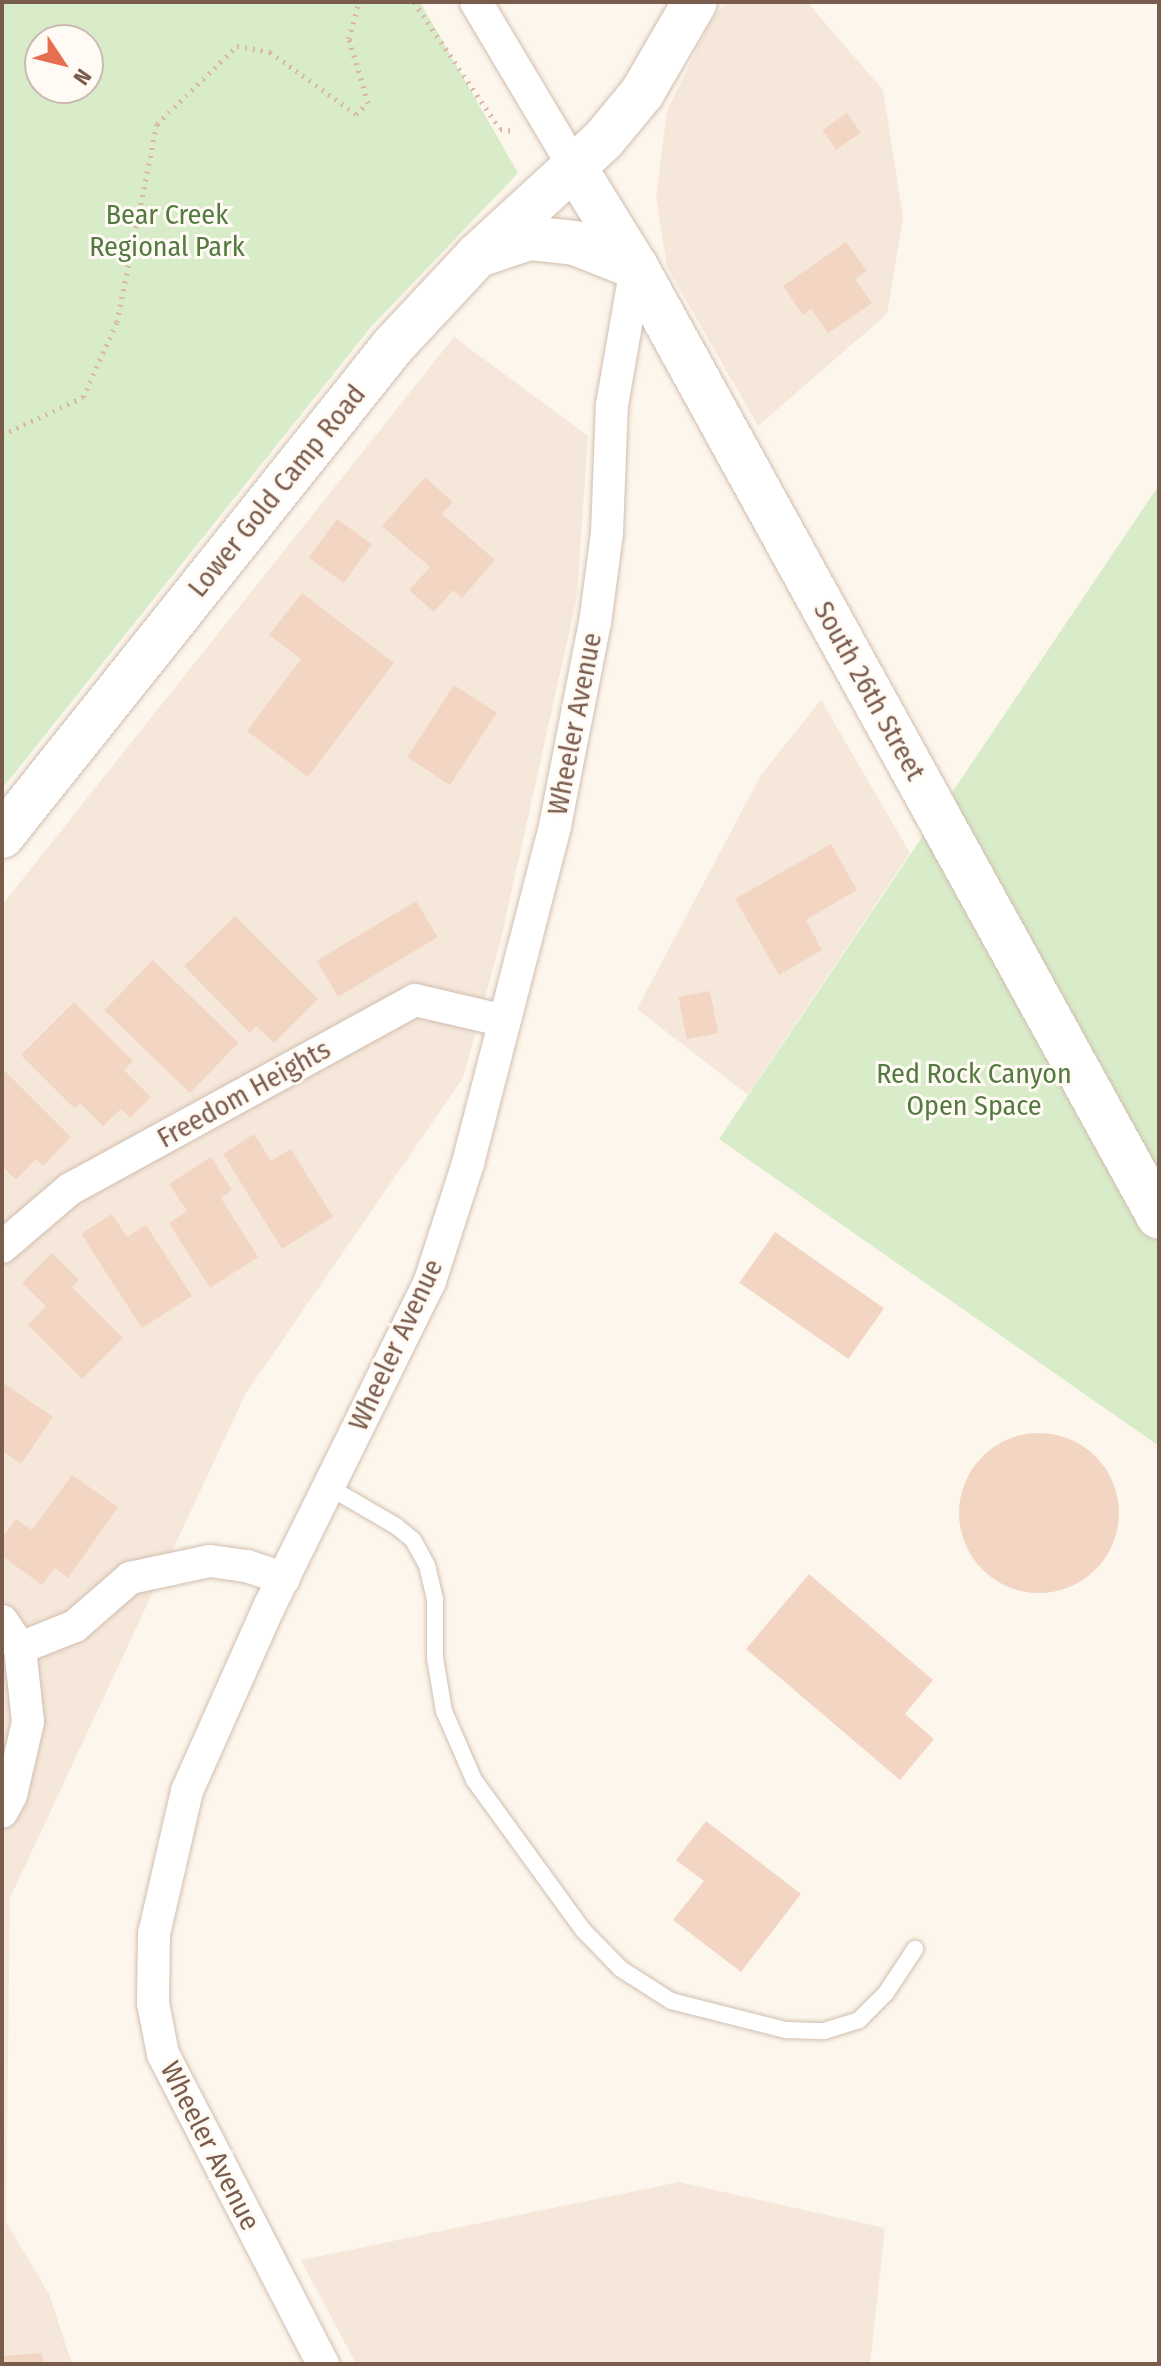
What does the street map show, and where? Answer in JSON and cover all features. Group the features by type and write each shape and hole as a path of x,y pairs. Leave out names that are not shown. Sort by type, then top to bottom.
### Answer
{"street":[{"path":"476,2 566,154"},
{"name":"Lower Gold Camp Road","path":"2,836 393,346 566,154 642,93 695,2"},
{"name":"South 26th Street","path":"566,154 636,267 1159,1217"},
{"path":"478,255 529,238 575,243 636,267"},
{"name":"Wheeler Avenue","path":"323,2364 184,2101 163,2054 153,2003 154,1934 187,1791 284,1579 430,1281 468,1163 555,826 595,623 607,533 612,405 636,267"},
{"name":"Freedom Heights","path":"2,1247 70,1189 415,1000 505,1021"},
{"path":"20,1648 75,1626 130,1578 210,1561 247,1566 284,1579"},
{"path":"2,1621 20,1648 28,1722 11,1795 2,1812"}],"lane":[{"path":"329,1487 396,1526 413,1540 427,1565 435,1600 435,1658 444,1711 474,1780 583,1930 621,1969 671,2001 786,2030 824,2031 859,2020 886,1993 915,1949"}],"path":[{"path":"2,435 83,397 117,322 157,124 237,46 270,52 356,114 368,103 349,39 359,2"},
{"path":"414,2 500,129 566,154"}],"shaded area":[{"path":"726,2 807,2 883,90 903,217 887,314 758,426 667,267 656,198 667,110 711,21"},
{"path":"454,337 588,436 577,597 501,939 463,1078 246,1393 10,1898 6,2222 49,2294 72,2364 2,2364 2,905"},
{"path":"821,700 910,853 748,1095 637,1009 761,775"},
{"path":"679,2182 885,2228 870,2364 356,2364 301,2260"}],"green space":[{"name":"Bear Creek Regional Park","path":"2,2 420,2 518,173 371,327 2,789"},
{"name":"Red Rock Canyon Open Space","path":"1159,485 1159,1446 719,1139"}],"building":[{"path":"847,113 861,133 836,150 822,130"},
{"path":"846,242 867,271 855,279 872,303 828,333 811,309 803,315 783,286"},
{"path":"425,477 453,502 442,514 495,560 462,598 453,590 434,612 409,590 430,567 382,526"},
{"path":"337,519 372,544 344,583 309,558"},
{"path":"302,593 394,663 308,777 247,731 301,659 269,635"},
{"path":"454,685 497,713 450,785 407,757"},
{"path":"831,844 857,890 806,920 822,950 779,975 735,899"},
{"path":"416,901 438,937 338,997 317,961"},
{"path":"235,916 318,999 274,1043 256,1026 250,1033 184,966"},
{"path":"153,960 239,1043 190,1093 104,1010"},
{"path":"710,991 718,1033 687,1039 679,997"},
{"path":"74,1002 133,1061 124,1070 151,1097 130,1118 121,1109 103,1126 80,1103 75,1109 21,1055"},
{"path":"2,1068 71,1137 43,1166 36,1159 16,1180 2,1166"},
{"path":"254,1134 271,1161 291,1149 333,1217 282,1249 223,1154"},
{"path":"211,1157 232,1190 221,1198 258,1257 210,1288 169,1223 187,1211 169,1184"},
{"path":"112,1214 127,1237 146,1225 192,1296 142,1328 81,1234"},
{"path":"775,1232 884,1308 848,1359 739,1283"},
{"path":"52,1253 79,1280 72,1287 123,1338 82,1379 28,1325 46,1306 22,1283"},
{"path":"2,1382 53,1417 21,1464 2,1451"},
{"path":"1039,1433 1070,1439 1096,1456 1113,1482 1119,1513 1113,1544 1096,1570 1070,1587 1039,1593 1008,1587 982,1570 965,1544 959,1513 965,1482 982,1456 1008,1439"},
{"path":"72,1475 118,1507 68,1578 55,1568 42,1585 2,1556 2,1538 16,1519 32,1530"},
{"path":"809,1574 933,1680 905,1714 934,1739 900,1780 746,1649"},
{"path":"706,1821 801,1894 741,1972 673,1920 704,1881 676,1860"},
{"path":"42,2353 43,2364 2,2364 2,2356"}]}
